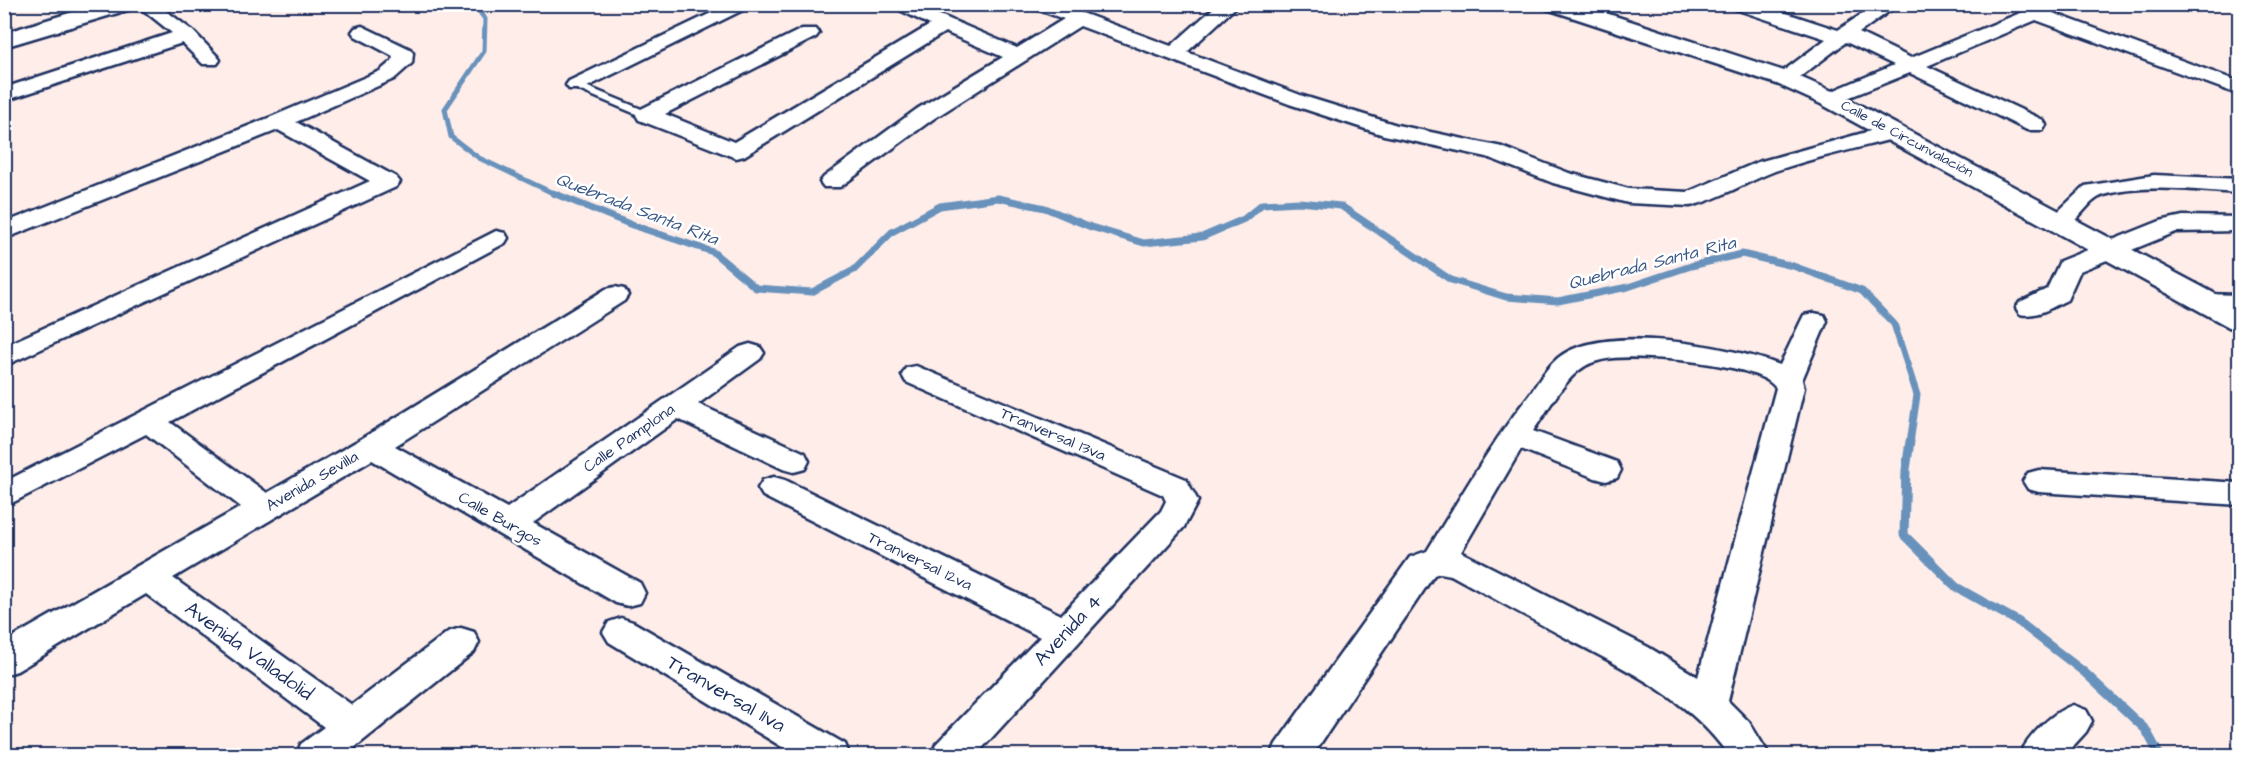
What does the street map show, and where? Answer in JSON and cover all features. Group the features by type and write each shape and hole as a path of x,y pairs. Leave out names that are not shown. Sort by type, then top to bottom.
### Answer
{"street":[{"path":"4,40 123,4"},
{"path":"146,4 186,35 210,60"},
{"path":"576,85 746,4"},
{"path":"897,4 1020,57"},
{"path":"1040,4 1296,100 1392,129 1494,152 1561,178 1628,196 1690,198 1731,184 1766,167 1892,132"},
{"path":"1174,54 1230,4"},
{"name":"Calle de Circunvalación","path":"1555,4 1785,79 1830,99 2240,320"},
{"path":"1739,4 1843,35 1915,65 2035,125"},
{"path":"1785,79 1843,35 1890,4"},
{"path":"1830,99 2059,4"},
{"path":"2037,14 2240,89"},
{"path":"832,182 925,114 1078,20"},
{"path":"647,115 736,151 944,25"},
{"path":"4,232 279,122 387,75 402,63 403,53 362,32"},
{"path":"647,115 809,33"},
{"path":"4,95 186,35"},
{"path":"4,357 388,182 279,122"},
{"path":"2060,221 2093,191 2104,188 2154,182 2240,186"},
{"path":"2029,308 2058,294 2068,266 2108,248 2183,223 2240,224"},
{"path":"4,496 496,238"},
{"name":"Avenida Sevilla","path":"4,660 372,446 615,295"},
{"path":"2205,302 2240,303"},
{"path":"1709,704 1790,388 1788,380 1814,321"},
{"path":"1439,560 1514,435 1566,366 1576,357 1593,352 1677,349 1700,352 1769,370 1788,380"},
{"name":"Calle Pamplona","path":"508,524 750,353"},
{"name":"Tranversal 13va","path":"916,375 1175,486 1182,501"},
{"path":"674,405 794,461"},
{"path":"147,420 265,508"},
{"path":"1514,435 1606,470"},
{"name":"Calle Burgos","path":"372,446 628,592"},
{"path":"2039,481 2240,494"},
{"name":"Tranversal 12va","path":"774,488 1065,633"},
{"name":"Avenida 4","path":"950,756 1173,519 1182,501"},
{"path":"1290,756 1422,566 1439,560 1459,564 1670,676 1709,704 1735,729 1751,756"},
{"name":"Avenida Valladolid","path":"147,576 352,726"},
{"name":"Tranversal 11va","path":"621,632 831,756"},
{"path":"315,756 461,642"},
{"path":"2038,756 2073,721"}],"lane":[{"path":"576,85 647,115"}],"waterway":[{"name":"Quebrada Santa Rita","path":"474,4 485,19 484,51 445,109 451,137 479,158 557,195"},
{"name":"Quebrada Santa Rita","path":"553,193 632,225 713,252 756,288 812,292 854,270 892,232 940,206 998,198 1045,208 1091,227 1144,243 1202,237 1244,219 1262,204 1299,202 1341,206 1451,280 1506,297 1558,301 1628,287 1691,266 1742,254 1793,266 1862,291 1894,324 1917,395 1910,443"},
{"name":"Quebrada Santa Rita","path":"1910,441 1906,470 1904,535 1956,587 2019,622 2084,672 2146,730 2160,756"}]}
